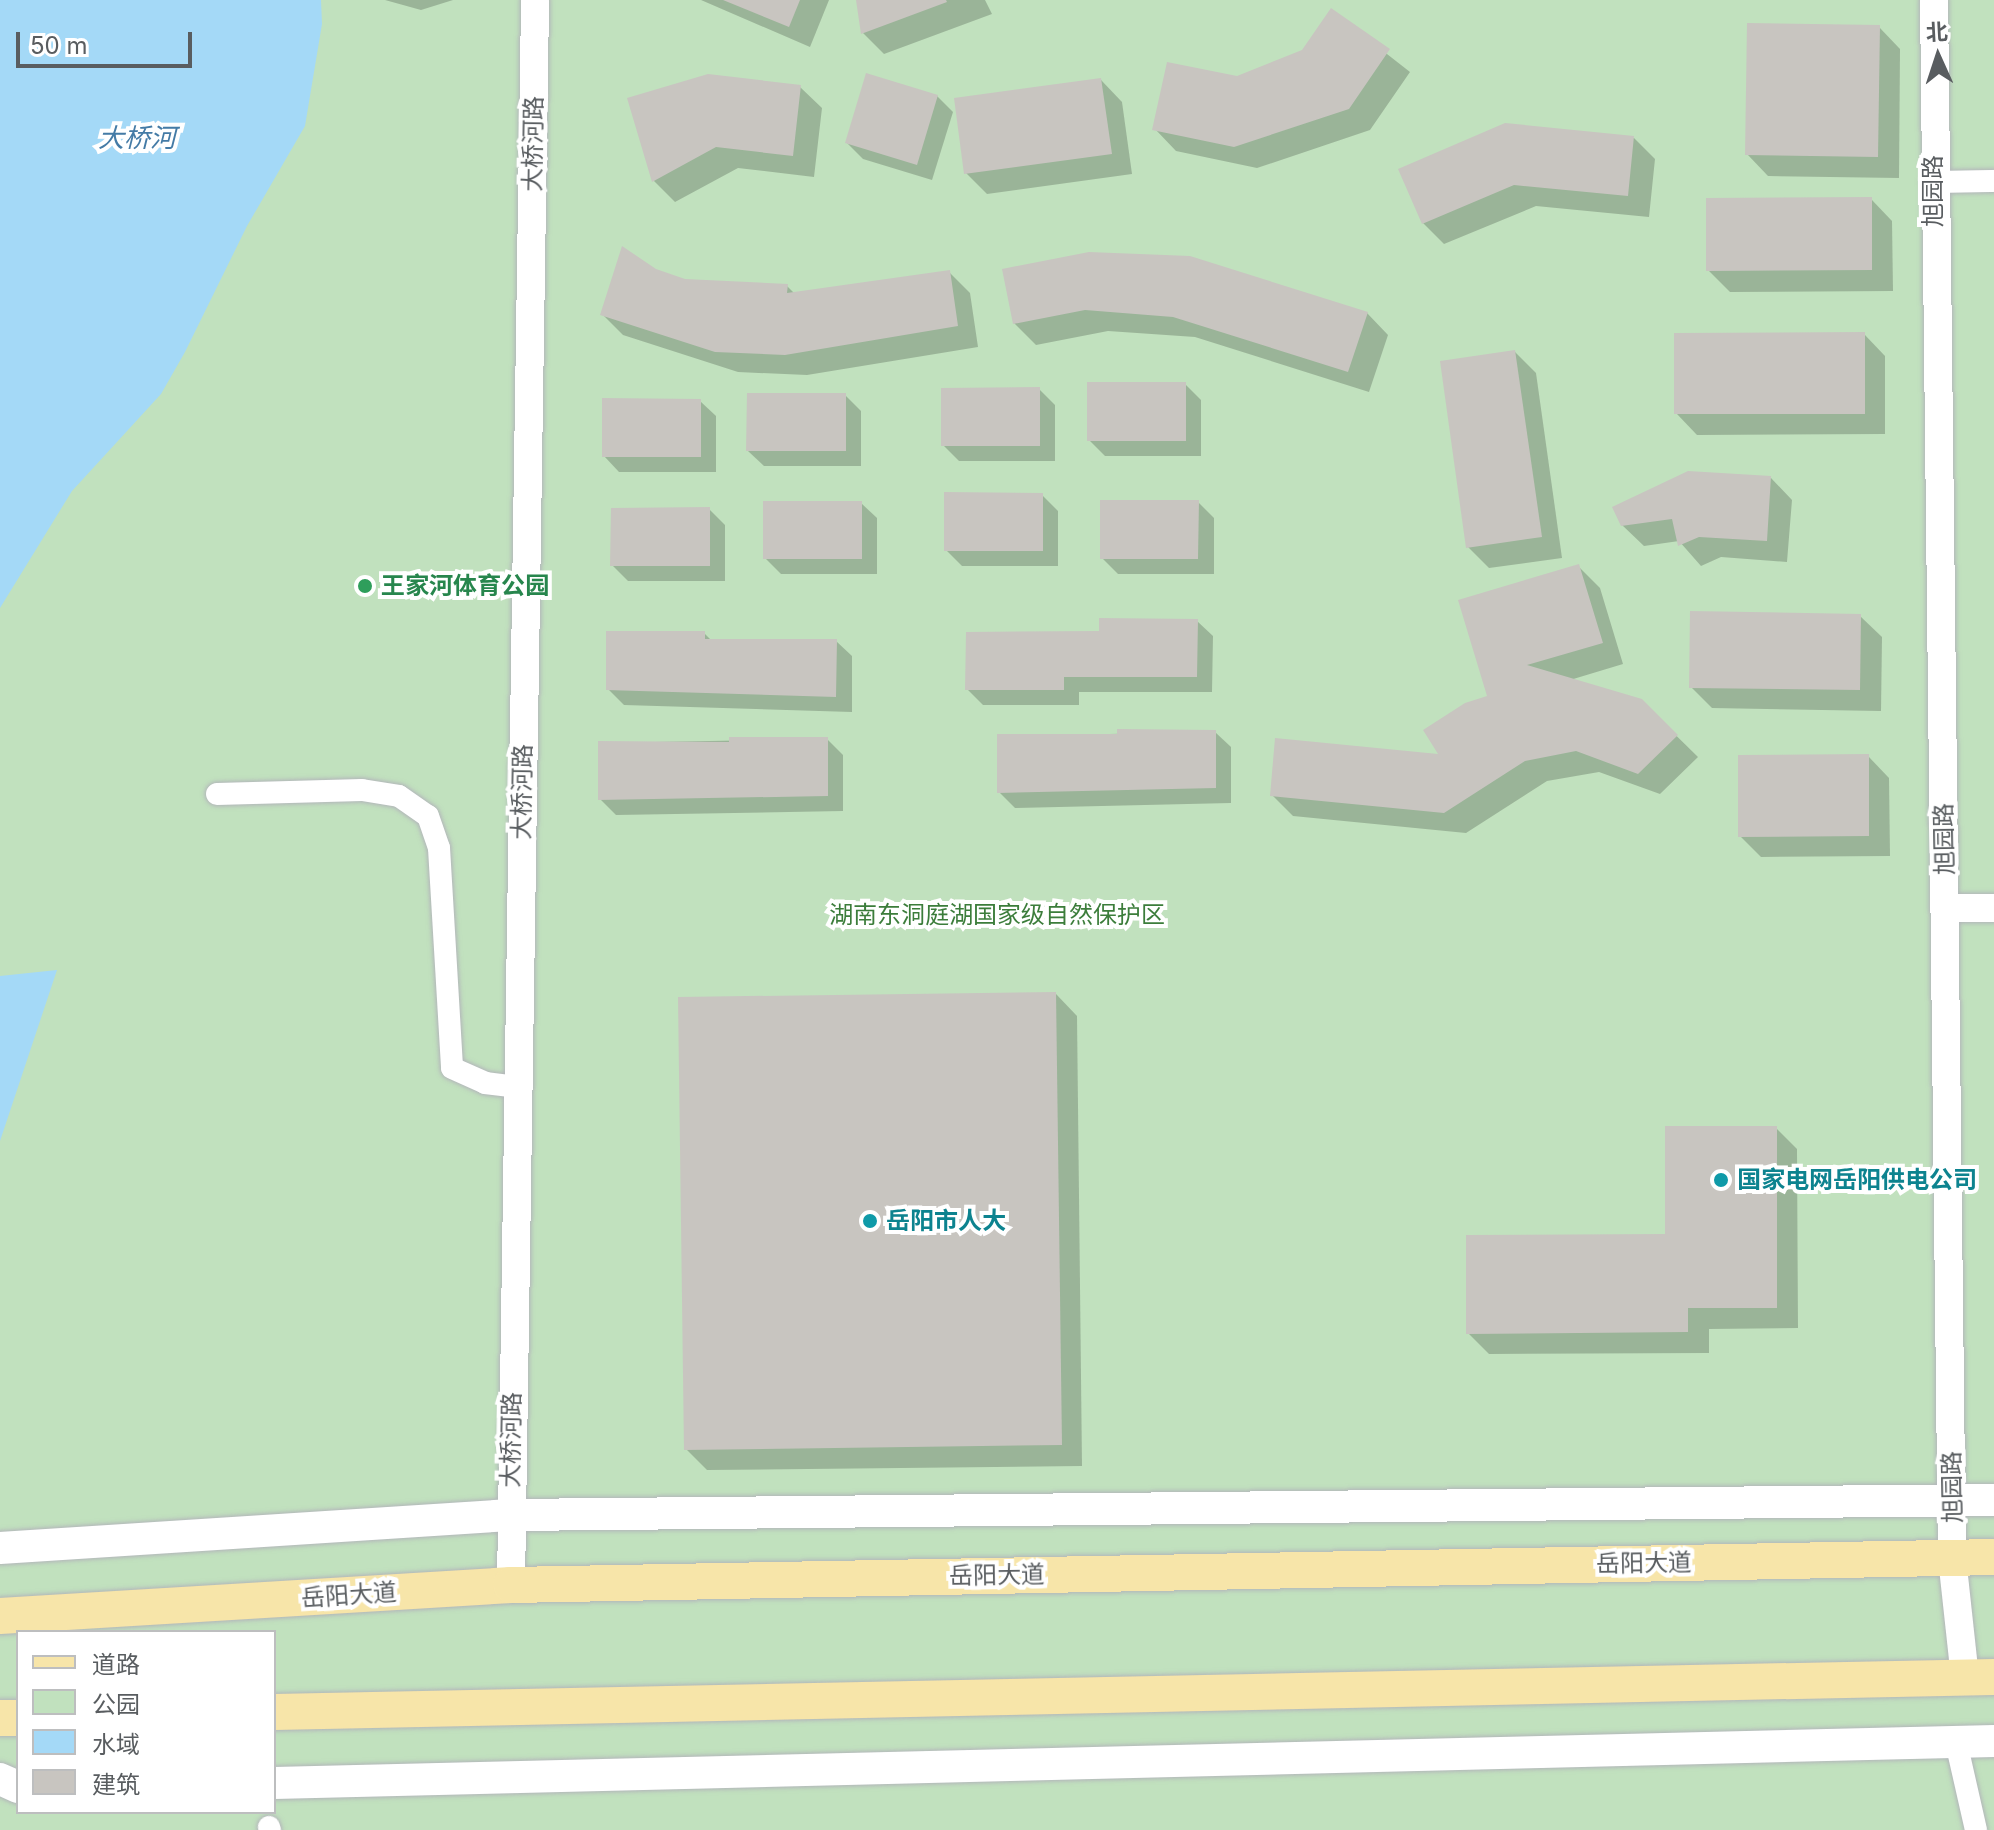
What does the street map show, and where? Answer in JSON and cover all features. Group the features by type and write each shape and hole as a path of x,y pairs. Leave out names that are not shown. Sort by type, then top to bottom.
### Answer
{"main road":[{"path":"0,1548 510,1515 1994,1500"},
{"name":"岳阳大道","path":"0,1616 511,1585 1994,1557"},
{"path":"276,1712 1979,1677"},
{"path":"276,1783 1994,1741"}],"street":[{"name":"大桥河路","path":"511,1585 535,0"},
{"name":"旭园路","path":"1934,0 1932,182 1945,908 1952,1558 1979,1677"},
{"path":"1932,182 1994,181"},
{"path":"217,794 362,790 399,796 428,816 439,848 452,1068 485,1083 517,1087"},
{"path":"1945,908 1994,908"},
{"path":"1956,1742 1976,1830"}],"green space":[{"name":"湖南东洞庭湖国家级自然保护区","path":"0,0 1994,0 1994,1830 0,1830"}],"water":[{"name":"大桥河","path":"0,0 321,0 322,24 305,126 247,226 185,352 161,394 72,491 0,608"},
{"path":"57,970 0,1141 0,976"}],"building":[{"path":"723,0 800,0 789,27"},
{"path":"856,0 946,0 947,2 861,34"},
{"path":"1331,8 1390,49 1349,109 1234,147 1152,130 1167,62 1237,76 1302,50"},
{"path":"1747,23 1880,25 1878,157 1745,155"},
{"path":"866,73 938,95 917,165 845,143"},
{"path":"708,74 801,85 793,156 716,147 652,182 627,98"},
{"path":"1101,78 1112,154 964,174 954,98"},
{"path":"1505,123 1634,136 1628,196 1514,185 1422,224 1398,169"},
{"path":"1872,197 1872,270 1706,271 1706,198"},
{"path":"622,246 656,269 685,279 788,284 787,293 950,270 958,326 785,355 715,352 600,315"},
{"path":"1089,252 1190,256 1368,312 1348,372 1173,317 1085,310 1013,324 1002,269"},
{"path":"1865,332 1865,414 1674,414 1674,333"},
{"path":"1515,350 1542,537 1466,548 1440,361"},
{"path":"1087,382 1186,382 1186,441 1087,441"},
{"path":"1040,387 1040,446 941,446 941,388"},
{"path":"747,393 846,393 846,451 746,451"},
{"path":"602,398 701,399 701,457 602,457"},
{"path":"1688,471 1771,476 1767,541 1699,537 1678,546 1672,519 1621,526 1612,507"},
{"path":"944,492 1043,493 1043,551 944,551"},
{"path":"1100,500 1199,500 1198,559 1100,559"},
{"path":"763,501 862,501 862,559 763,559"},
{"path":"710,507 710,566 610,566 611,508"},
{"path":"1579,564 1603,643 1527,665 1642,699 1678,735 1638,774 1576,751 1525,761 1444,813 1270,796 1275,738 1438,754 1423,730 1465,703 1487,696 1458,600"},
{"path":"1690,611 1861,614 1860,690 1689,688"},
{"path":"1099,618 1198,619 1197,677 1064,677 1064,690 965,690 966,632 1099,631"},
{"path":"606,631 705,631 705,639 837,639 836,697 606,690"},
{"path":"1117,729 1216,730 1216,788 997,793 997,734 1117,734"},
{"path":"729,737 828,737 828,796 598,800 598,741 729,742"},
{"path":"1869,754 1869,836 1738,837 1738,755"},
{"name":"岳阳市人大","path":"1056,992 1062,1445 684,1450 678,997"},
{"name":"国家电网岳阳供电公司","path":"1665,1126 1777,1126 1777,1308 1688,1308 1688,1332 1466,1334 1466,1235 1665,1234"}],"place":[{"name":"王家河体育公园","path":"365,586"},
{"name":"国家电网岳阳供电公司","path":"1721,1180"},
{"name":"岳阳市人大","path":"870,1221"}]}
